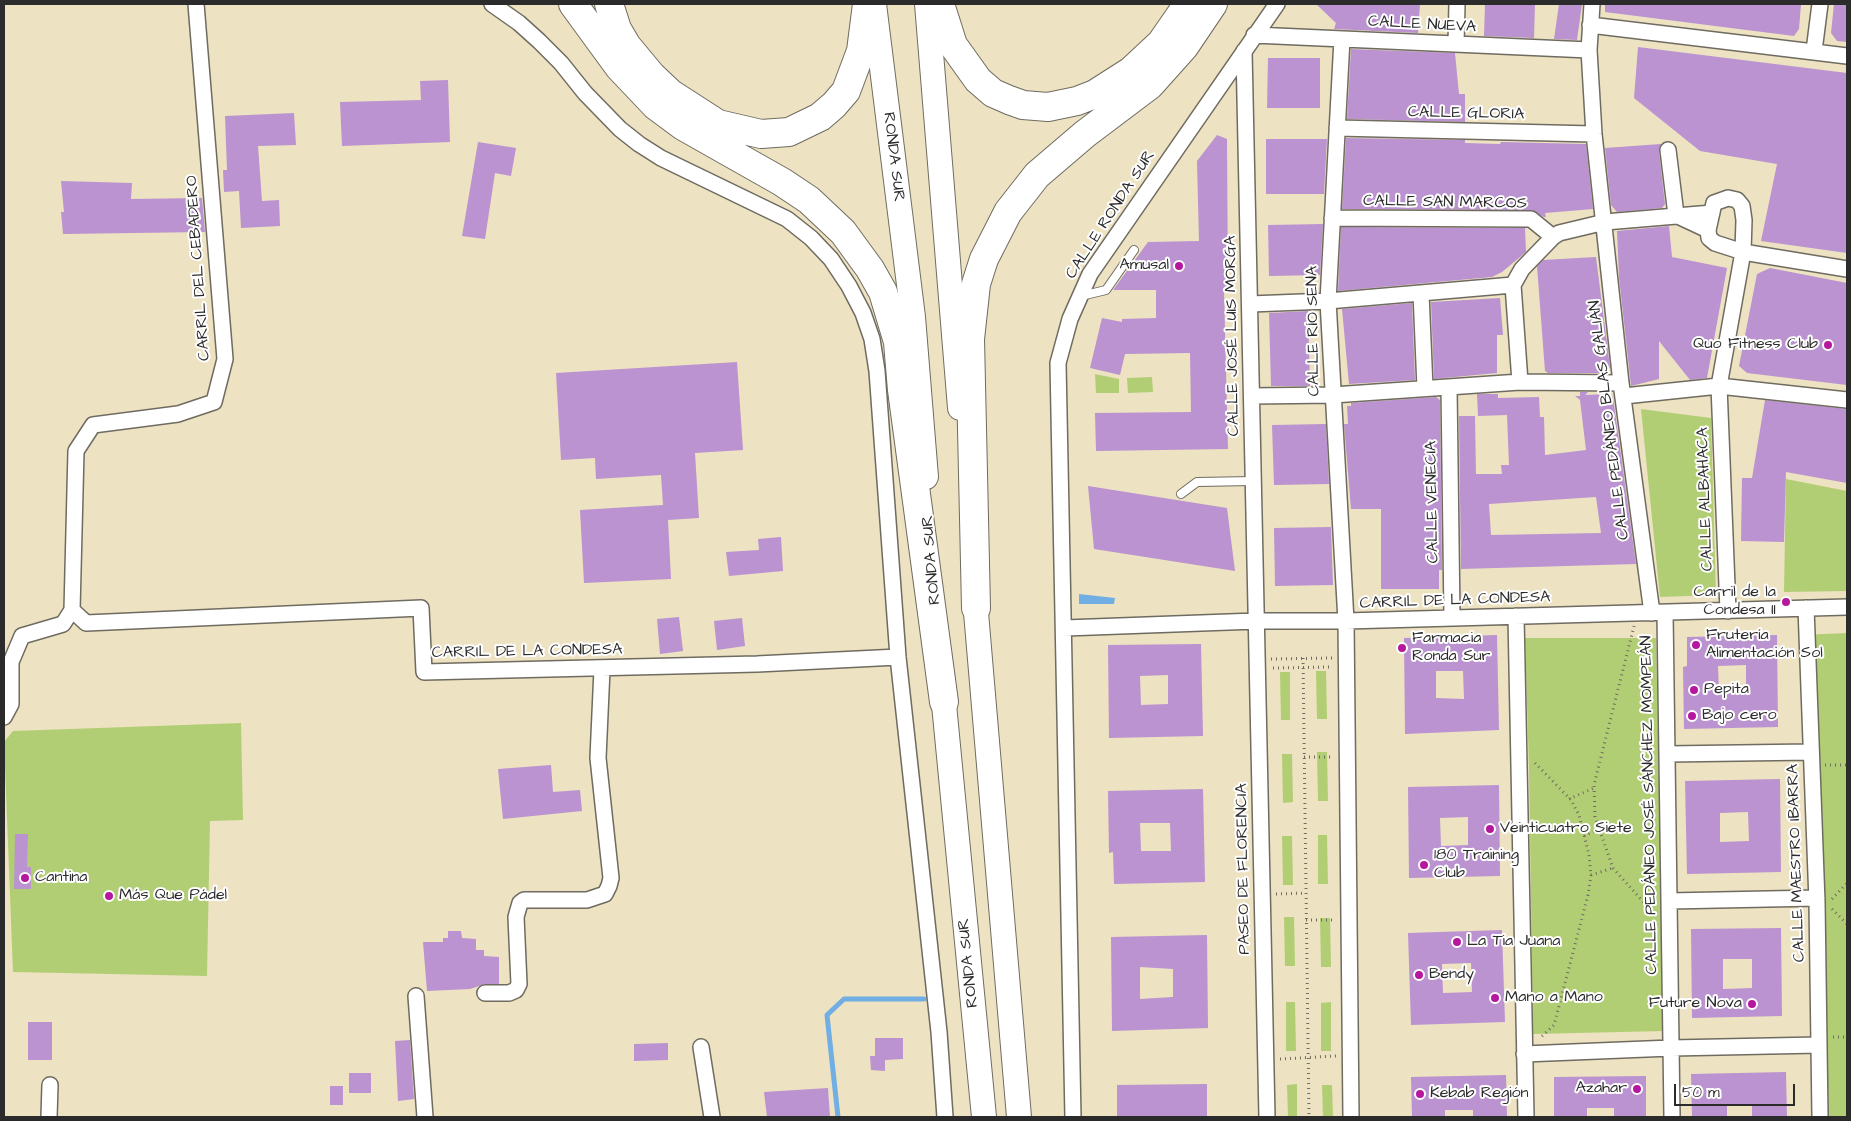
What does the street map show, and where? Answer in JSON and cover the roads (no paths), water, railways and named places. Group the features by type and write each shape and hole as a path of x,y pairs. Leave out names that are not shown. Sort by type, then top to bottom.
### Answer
{"highway":[{"path":"573,4 619,67 656,106 683,126 782,182 809,200 843,232 860,252 874,276 888,307 898,342 902,390 944,702"},
{"path":"609,4 617,29 627,46 652,76 670,93 718,124 761,134 789,132 820,117 846,91 862,51 867,4"},
{"path":"940,4 952,45 978,80 993,93 1009,100 1024,105 1048,107 1077,101 1095,94 1130,71 1161,43 1188,4"},
{"path":"976,608 970,339 976,284 984,259 1008,212 1037,175 1085,134 1150,84 1184,47 1213,4"}],"main road":[{"name":"RONDA SUR","path":"874,4 913,316 944,702 984,1117"},
{"path":"927,4 1019,1117"}],"street":[{"name":"CARRIL DEL CEBADERO","path":"72,610 76,451 93,425 178,414 214,402 225,359 196,4"},
{"path":"492,4 519,22 539,41 561,63 585,93 627,134 661,158 787,219 811,238 830,259 849,286 863,313 872,339 877,371 898,657 938,1032 945,1117"},
{"name":"CALLE RONDA SUR","path":"1073,1117 1058,363 1070,319 1090,274 1277,4"},
{"path":"1456,44 1457,4"},
{"name":"CALLE PEDÁNEO BLAS GALIÁN","path":"1592,4 1588,50 1594,134 1651,613"},
{"path":"1814,51 1820,4"},
{"path":"1590,25 1847,56"},
{"name":"CALLE NUEVA","path":"1254,35 1588,50"},
{"name":"CALLE RÍO SENA","path":"1342,39 1328,301 1346,621"},
{"name":"CALLE JOSÉ LUIS MORGA","path":"1244,51 1256,621"},
{"name":"CALLE GLORIA","path":"1337,128 1594,134"},
{"path":"1668,150 1676,215"},
{"name":"CALLE ALBAHACA","path":"1712,213 1714,204 1719,200 1737,200 1742,206 1743,252 1719,386 1728,611"},
{"path":"1520,382 1514,286 1522,269 1553,237 1560,233 1605,222 1712,213 1708,230 1709,238 1715,243 1743,252 1847,269"},
{"path":"1676,215 1708,230"},
{"name":"CALLE SAN MARCOS","path":"1332,218 1531,219 1553,237"},
{"path":"1250,304 1328,301 1514,286"},
{"path":"1421,293 1425,388"},
{"path":"1252,396 1333,395 1520,382 1623,390 1719,386 1847,400"},
{"name":"CALLE VENECIA","path":"1449,387 1452,618"},
{"name":"CARRIL DE LA CONDESA","path":"1064,628 1256,621 1346,621 1847,607"},
{"name":"CARRIL DE LA CONDESA","path":"72,610 86,623 421,608 424,672 756,664 898,657"},
{"name":"CALLE MAESTRO IBARRA","path":"1806,608 1811,752 1822,901 1819,1045 1820,1117"},
{"path":"4,717 11,704 11,662 22,636 63,624 72,610"},
{"name":"CALLE PEDÁNEO JOSÉ SÁNCHEZ MOMPEÁN","path":"1651,613 1667,754 1672,1117"},
{"path":"1516,616 1526,1117"},
{"name":"PASEO DE FLORENCIA","path":"1256,621 1263,664 1267,1117"},
{"path":"1346,621 1351,1117"},
{"path":"485,993 509,993 516,990 519,984 516,918 520,903 524,900 587,900 605,894 609,886 611,878 598,758 602,668"},
{"path":"1667,754 1811,752"},
{"path":"1669,901 1822,901"},
{"path":"416,996 425,1117"},
{"path":"1524,1054 1671,1048 1819,1045"},
{"path":"701,1048 712,1117"},
{"path":"48,1117 50,1085"}],"lane":[{"path":"1079,296 1106,290 1134,250"},
{"path":"1181,494 1197,482 1253,481"}],"water":[{"path":"1079,594 1115,598 1114,604 1079,604"}],"waterway":[{"path":"838,1117 827,1015 844,999 924,999"}],"place":[{"name":"Amusal","path":"1179,266"},
{"name":"Quo Fitness Club","path":"1828,345"},
{"name":"Carril de la Condesa II","path":"1786,602"},
{"name":"Frutería Alimentación Sol","path":"1696,645"},
{"name":"Farmacia Ronda Sur","path":"1402,648"},
{"name":"Pepita","path":"1694,690"},
{"name":"Bajo cero","path":"1692,716"},
{"name":"Veinticuatro Siete","path":"1490,829"},
{"name":"180 Training Club","path":"1424,865"},
{"name":"Cantina","path":"25,878"},
{"name":"Más Que Pádel","path":"109,896"},
{"name":"La Tia Juana","path":"1457,942"},
{"name":"Bendy","path":"1419,975"},
{"name":"Mano a Mano","path":"1495,998"},
{"name":"Future Nova","path":"1752,1004"},
{"name":"Azahar","path":"1637,1089"},
{"name":"Kebab Región","path":"1420,1094"}]}
